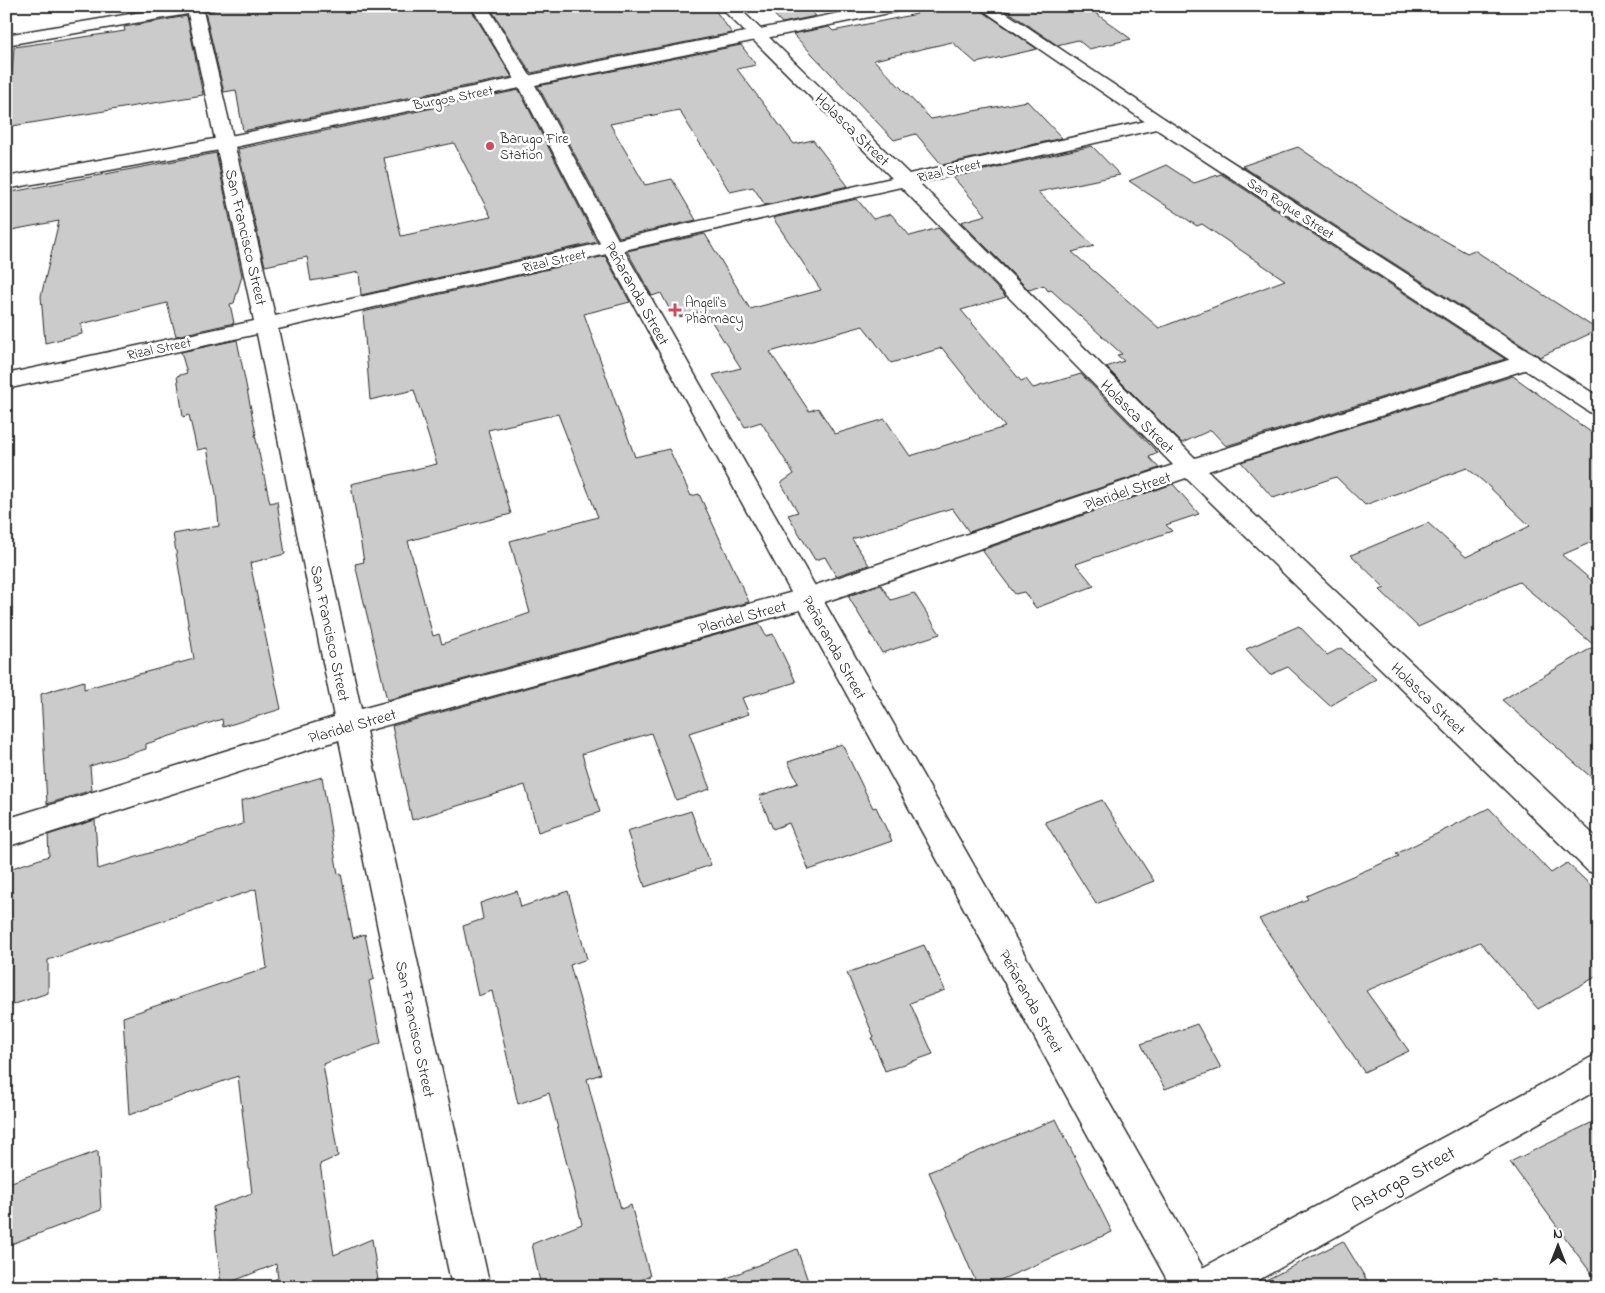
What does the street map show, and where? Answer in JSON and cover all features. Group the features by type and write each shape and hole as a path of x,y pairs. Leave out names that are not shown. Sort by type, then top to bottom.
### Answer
{"street":[{"name":"Peñaranda Street","path":"479,6 525,82 612,247 1192,1287"},
{"name":"Holasca Street","path":"727,6 906,180 1190,468 1599,861"},
{"name":"Burgos Street","path":"6,183 225,143 899,6"},
{"name":"San Roque Street","path":"985,6 1160,123 1599,408"},
{"path":"6,40 198,7"},
{"name":"San Francisco Street","path":"198,7 225,143 266,325 472,1287"},
{"name":"Rizal Street","path":"6,382 1160,123"},
{"name":"Plaridel Street","path":"6,833 350,724 807,598 1190,468 1529,362"},
{"name":"Astorga Street","path":"1207,1287 1599,1070"}],"building":[{"path":"121,6 164,6 122,13"},
{"path":"217,6 469,6 512,77 243,131 236,90 224,92 205,12 213,11"},
{"path":"489,6 712,6 732,33 531,73"},
{"path":"766,6 806,6 816,16 782,23"},
{"path":"909,6 975,6 1037,49 976,63 952,42 874,60 931,119 1027,101 1062,138 942,165 916,134 894,140 793,34 829,27 833,31 917,14"},
{"path":"1000,6 1086,6 1131,39 1089,49 1078,40 1057,45"},
{"path":"187,16 203,95 6,127 6,88 11,88 14,47 125,31 124,27"},
{"path":"741,45 756,65 737,69 794,144 813,140 848,186 765,205 753,187 730,192 679,110 610,124 645,185 672,179 696,220 619,237 538,86"},
{"path":"519,90 597,242 361,295 359,272 311,281 307,257 265,266 238,149","holes":["454,143 491,217 401,236 384,158"]},
{"path":"1092,146 1120,175 1038,192 1094,246 1072,252 1159,328 1285,280 1202,224 1197,226 1129,181 1166,165 1194,183 1221,174 1505,359 1226,446 1211,430 1182,443 1106,367 1124,361 1117,355 1122,354 1051,290 1048,291 1044,285 1029,290 961,222 986,215 953,177"},
{"path":"1298,147 1397,214 1467,253 1474,250 1598,330 1540,357 1242,166"},
{"path":"216,153 242,276 234,303 230,304 234,323 176,336 167,303 81,324 82,334 45,343 41,296 59,221 6,231 6,193"},
{"path":"857,199 873,219 891,214 910,236 938,228 1006,297 961,310 1021,381 1026,379 1033,388 1081,374 1158,453 1149,457 1159,468 969,532 952,508 852,539 869,565 836,576 825,557 815,560 788,515 798,512 781,483 794,474 761,422 745,427 713,375 741,368 705,311 674,318 661,293 652,296 627,251 705,234 750,309 821,290 773,218","holes":["863,326 891,363 942,348 1005,427 910,456 885,419 835,434 818,408 809,411 770,352"]},
{"path":"605,256 630,302 584,314 635,457 669,449 691,496 699,494 749,602 387,700 355,564 364,562 351,484 437,464 414,390 370,400 363,312","holes":["558,414 598,517 510,541 530,613 442,644 439,634 433,636 408,541 511,514 488,430"]},
{"path":"237,340 270,503 277,501 285,554 250,563 281,709 223,727 222,719 146,744 146,749 90,766 92,790 47,804 41,694 84,681 84,689 194,659 173,534 219,526 216,494 207,448 197,450 189,415 183,417 177,376 187,373 181,352"},
{"path":"1513,376 1599,438 1599,539 1562,555 1599,587 1599,784 1502,700 1595,646 1519,582 1418,627 1380,590 1385,588 1351,555 1428,523 1466,557 1530,526 1485,483 1467,468 1365,505 1336,477 1273,498 1241,462"},
{"path":"1173,484 1199,514 1166,525 1172,531 1076,564 1094,586 1036,608 1024,592 1015,594 982,550"},
{"path":"881,585 891,600 914,593 940,634 882,653 848,596"},
{"path":"759,623 766,636 773,634 796,682 742,698 749,714 689,733 710,789 676,800 651,733 582,754 600,812 538,832 525,785 412,820 392,726"},
{"path":"1299,626 1327,655 1341,648 1376,679 1330,706 1288,667 1270,675 1246,649"},
{"path":"842,744 873,808 876,807 892,841 809,870 789,823 773,829 759,796 798,783 788,762"},
{"path":"322,777 338,874 341,873 353,938 365,934 374,979 369,981 381,1043 323,1064 338,1156 320,1164 334,1255 372,1239 379,1287 258,1287 278,1278 276,1264 221,1286 213,1207 252,1193 238,1076 129,1115 123,1017 267,968 256,889 48,960 48,993 6,1007 6,870 49,856 48,835 95,820 98,869 243,824 241,801"},
{"path":"1102,800 1154,881 1096,904 1045,822"},
{"path":"1489,808 1551,873 1567,863 1599,893 1599,975 1538,1009 1480,942 1366,991 1409,1051 1364,1072 1259,919 1308,899 1306,896 1399,856 1396,854"},
{"path":"691,811 711,865 645,887 627,831"},
{"path":"517,891 521,907 568,891 587,959 570,965 601,1074 587,1079 621,1209 631,1205 650,1276 624,1287 541,1287 532,1244 582,1224 549,1093 518,1104 492,991 478,996 463,926 483,919 480,903"},
{"path":"924,945 945,990 910,1003 933,1054 885,1071 872,1038 874,1037 847,973"},
{"path":"1197,1024 1221,1068 1165,1089 1141,1044"},
{"path":"1056,1119 1112,1232 984,1287 978,1287 929,1172"},
{"path":"1599,1119 1599,1284 1510,1162"},
{"path":"98,1151 101,1210 6,1246 6,1184"},
{"path":"1343,1241 1371,1287 1252,1287"},
{"path":"797,1249 810,1287 708,1287 708,1286"}],"place":[{"name":"Barugo Fire Station","path":"490,146"},
{"name":"Angeli's Pharmacy","path":"675,310"}]}
